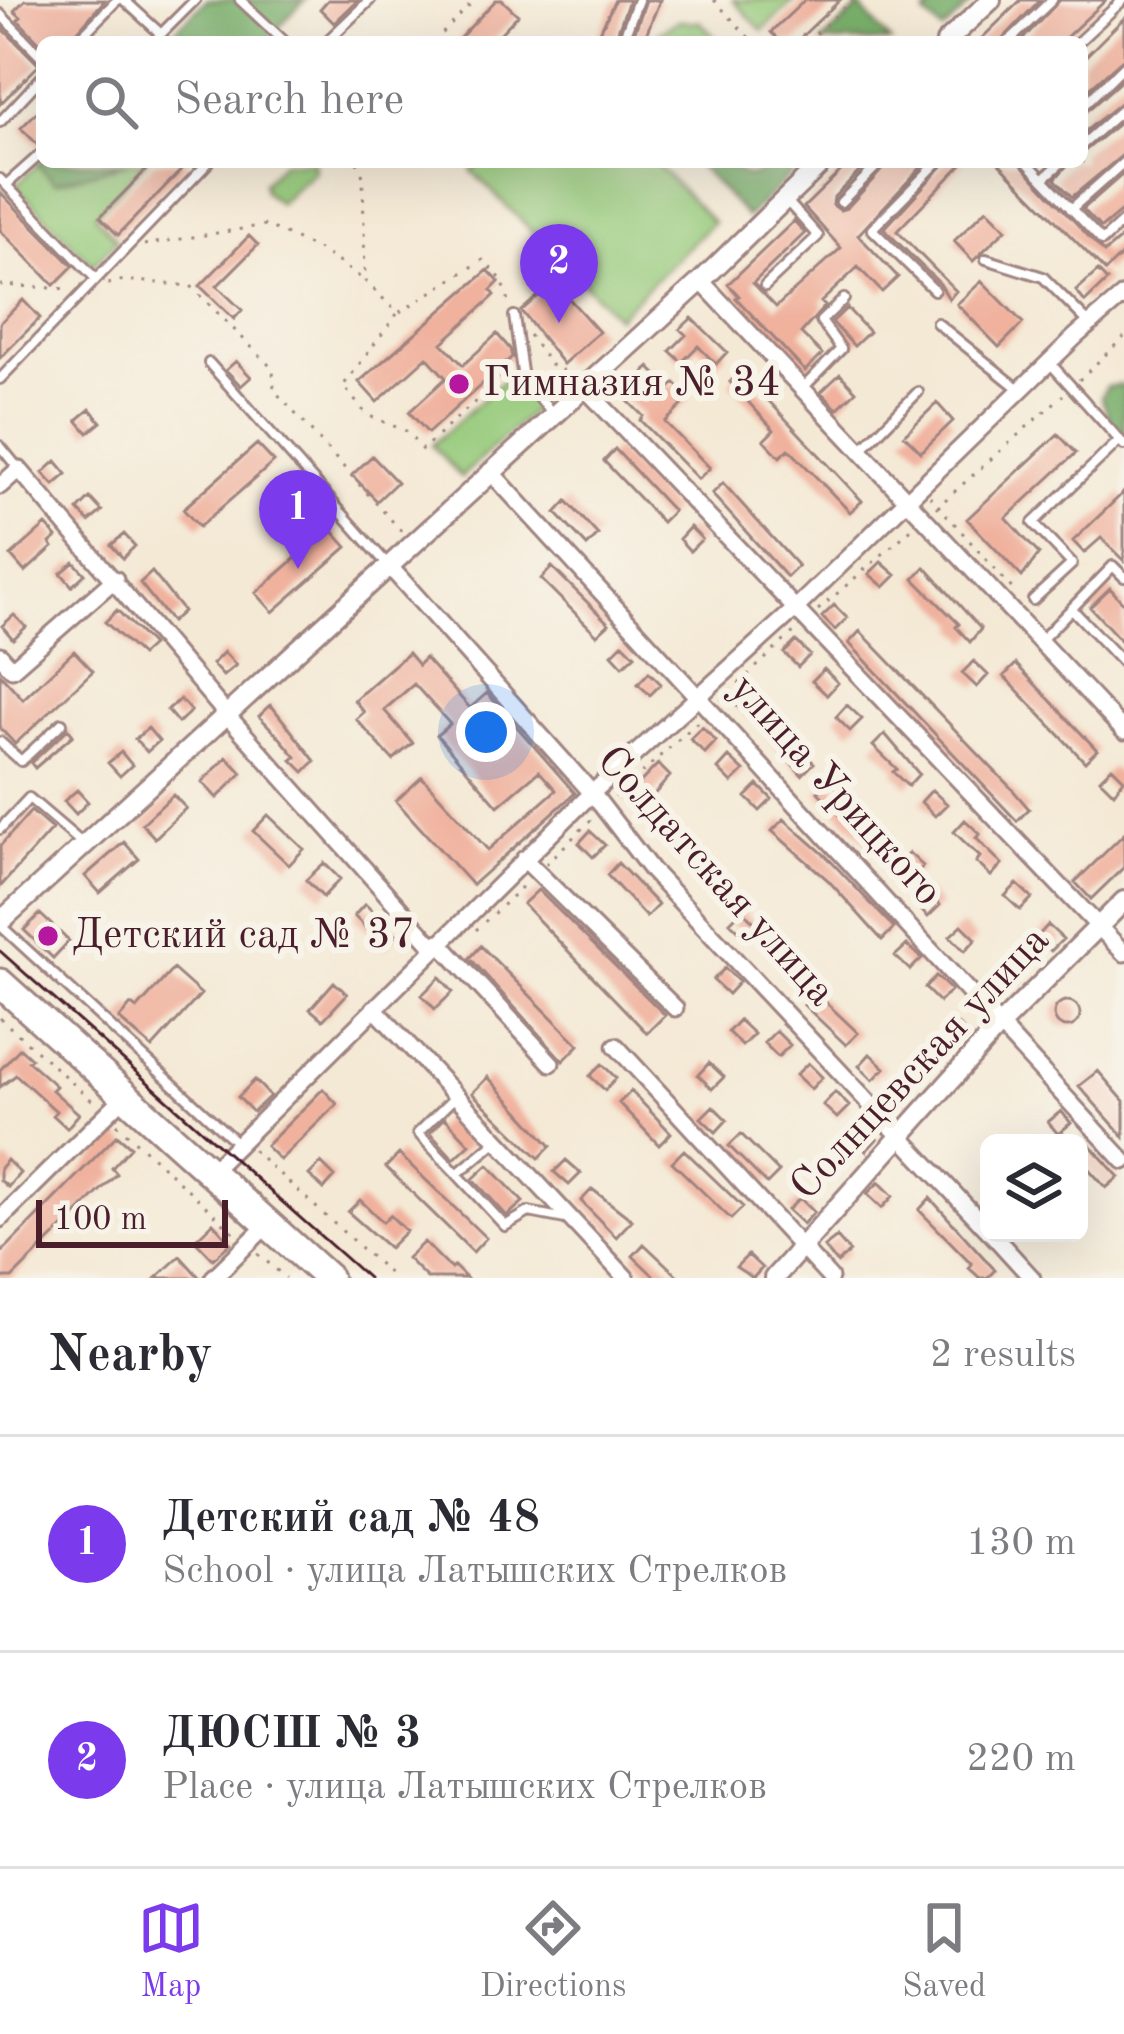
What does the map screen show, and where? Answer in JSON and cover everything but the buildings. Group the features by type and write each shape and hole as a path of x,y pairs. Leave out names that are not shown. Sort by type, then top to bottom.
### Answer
{"highway":[{"path":"0,983 116,1105 210,1172 328,1278"}],"street":[{"path":"952,36 991,0"},
{"path":"0,924 817,168"},
{"path":"700,281 1124,731"},
{"path":"210,1172 441,948 592,793 699,694 800,615 920,486 1124,295"},
{"path":"584,387 1124,953"},
{"path":"0,486 20,470 227,715 551,1063"},
{"name":"улица Урицкого","path":"490,472 1124,1161"},
{"name":"Солдатская улица","path":"390,567 592,793 652,871 980,1221"},
{"path":"0,655 12,669 115,579"},
{"path":"524,859 675,1008"},
{"name":"Солнцевская улица","path":"774,1278 1000,1025 1124,901"},
{"path":"374,1008 626,1278"},
{"path":"616,1046 830,1278"},
{"path":"0,1219 116,1105"},
{"path":"213,1278 268,1224"},
{"name":"Солдатская улица","path":"999,1242 1032,1278"}],"lane":[{"path":"82,36 120,0 155,36"},
{"path":"159,36 195,0"},
{"path":"240,0 278,36"},
{"path":"332,36 370,0"},
{"path":"624,36 638,0"},
{"path":"1014,36 1052,0"},
{"path":"1084,36 1123,0"},
{"path":"0,14 36,51"},
{"path":"1088,101 1124,66"},
{"path":"0,122 36,83"},
{"path":"1088,140 1124,108"},
{"path":"36,157 3,182 96,279"},
{"path":"1071,208 1124,162"},
{"path":"0,379 203,168"},
{"path":"841,202 875,168"},
{"path":"925,168 928,171"},
{"path":"931,168 872,229 934,290"},
{"path":"1033,168 1102,241 1124,221"},
{"path":"1043,179 1055,168"},
{"path":"765,286 818,236 785,199"},
{"path":"986,259 1043,277 1090,324"},
{"path":"801,390 841,349 821,321 844,299"},
{"path":"514,316 523,379 554,414"},
{"path":"937,323 1020,390"},
{"path":"1029,603 1072,564 1033,524 1122,443 1049,362"},
{"path":"209,363 390,567"},
{"path":"859,452 919,392"},
{"path":"0,446 20,470"},
{"path":"1039,642 1113,566 1124,577"},
{"path":"1072,609 1124,664"},
{"path":"0,742 21,761 62,723"},
{"path":"0,829 29,798 84,845"},
{"path":"0,924 240,1142"},
{"path":"457,1096 418,1132 457,1174 506,1226 537,1203 541,1186"},
{"path":"457,1174 498,1140"},
{"path":"529,1212 573,1220"}],"path":[{"path":"440,36 476,0"},
{"path":"714,0 747,36"},
{"path":"814,36 853,0"},
{"path":"360,168 365,281"},
{"path":"127,248 266,225 325,253 365,281 398,313"},
{"path":"520,361 422,450 406,431 367,415 343,386 398,313 483,260 502,280 514,316 551,365 572,374 584,387"},
{"path":"441,948 537,872 712,709 800,615 939,506 1124,337"},
{"path":"920,486 1029,603"},
{"path":"0,1018 116,1105 248,1245 286,1278"},
{"path":"240,1142 394,1278"}],"green space":[{"path":"206,0 305,0 270,36 169,36"},
{"path":"733,0 795,0 762,31"},
{"path":"924,0 975,0 943,31 925,15 931,8"},
{"path":"860,7 886,36 829,36"},
{"path":"677,21 700,22 714,36 656,36"},
{"path":"36,165 56,182 108,168 140,168 95,215 117,240 93,265 16,186"},
{"path":"41,168 107,168 55,182"},
{"path":"277,168 314,168 279,203 265,192 263,183"},
{"path":"660,168 713,222 617,317 472,171"},
{"path":"701,168 733,168 754,176 762,168 798,168 747,217"},
{"path":"510,374 539,405 461,477 432,445"},
{"path":"1122,385 1124,435 1111,422 1101,397 1106,387"}],"tram line":[{"path":"0,951 368,1278"}],"place":[{"name":"ДЮСШ № 3","path":"559,323"},
{"name":"Гимназия № 34","path":"459,384"},
{"name":"Детский сад № 48","path":"298,569"},
{"name":"Детский сад № 37","path":"48,936"}]}
